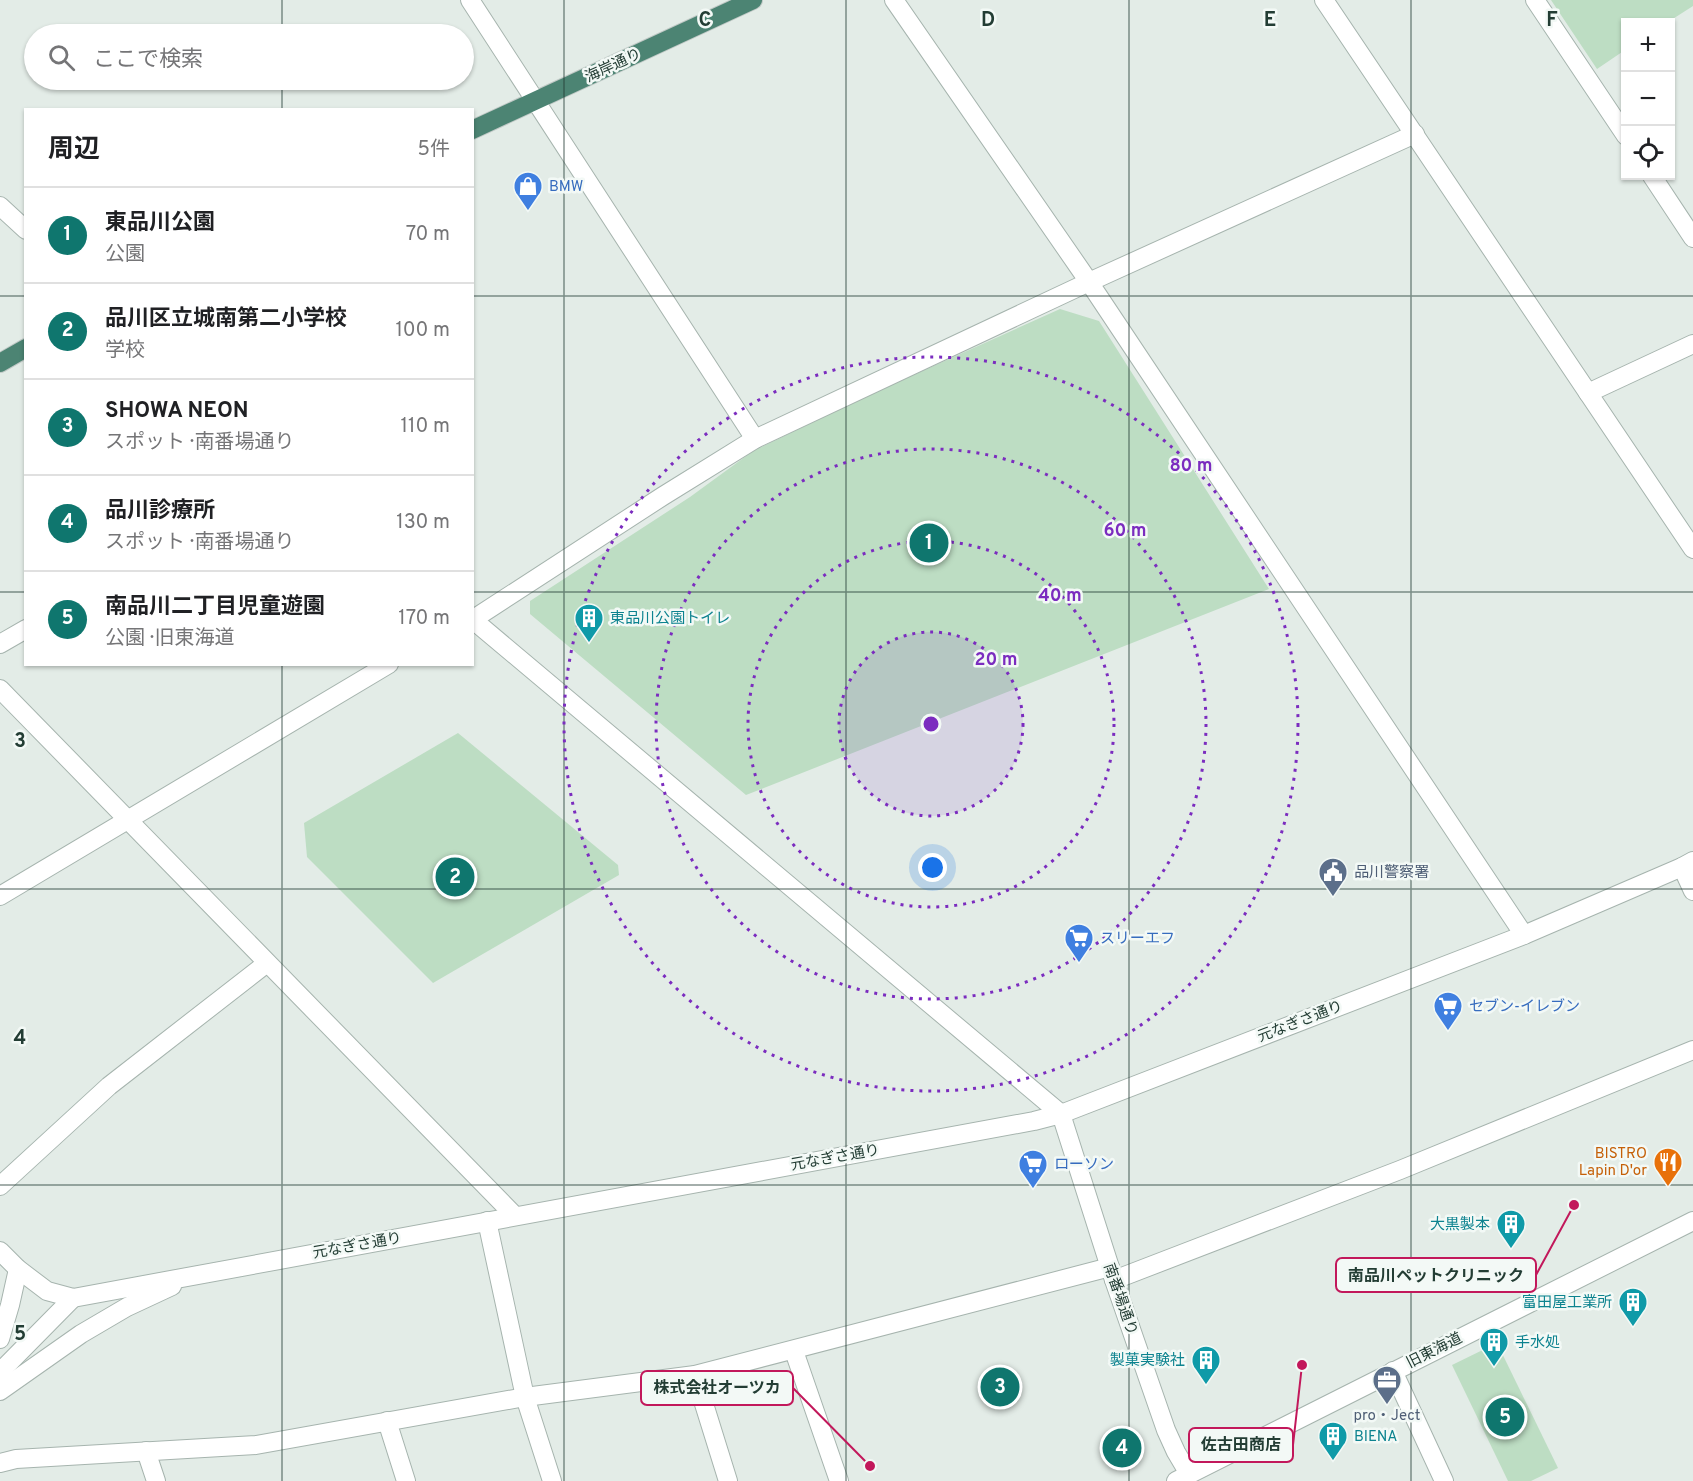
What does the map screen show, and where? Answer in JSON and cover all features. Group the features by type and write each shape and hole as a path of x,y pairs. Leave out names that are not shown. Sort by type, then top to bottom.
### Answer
{"highway":[{"name":"海岸通り","path":"474,129 753,0"},
{"path":"0,363 24,349"}],"street":[{"path":"470,0 756,439"},
{"path":"894,0 1089,282 1524,935"},
{"path":"1324,0 1693,549"},
{"path":"1534,0 1621,129"},
{"path":"474,619 663,496 756,439 1089,282 1415,134"},
{"path":"1655,180 1693,238"},
{"path":"0,206 24,228"},
{"path":"1588,393 1693,344"},
{"path":"474,621 1061,1114"},
{"path":"0,644 24,630"},
{"path":"0,896 386,666"},
{"path":"0,690 515,1216"},
{"path":"1687,864 1693,891"},
{"name":"元なぎさ通り","path":"0,1251 18,1269 47,1291 73,1298 1034,1121 1061,1114 1524,935 1687,864"},
{"path":"0,1186 109,1086 267,963"},
{"path":"0,1463 16,1459 256,1445 525,1397 695,1376 1112,1273 1400,1170 1693,1050"},
{"name":"南番場通り","path":"1061,1114 1112,1273 1166,1430 1186,1479"},
{"path":"487,1221 525,1397 552,1481"},
{"name":"旧東海道","path":"1186,1479 1394,1371 1693,1221"},
{"path":"0,1339 18,1269"},
{"path":"0,1390 81,1334 127,1307 195,1274"},
{"path":"0,1372 73,1298"},
{"path":"794,1350 839,1481"},
{"path":"1394,1371 1444,1481"},
{"path":"695,1376 728,1481"},
{"path":"387,1421 405,1481"},
{"path":"146,1451 156,1481"}],"green space":[{"path":"1551,0 1693,0 1693,6 1674,18 1621,18 1621,53 1597,69"},
{"path":"1060,309 1099,321 1269,589 746,795 530,614 530,601 690,497 753,451 869,395"},
{"path":"458,733 618,865 619,875 433,983 307,857 304,823"},
{"path":"1497,1343 1558,1468 1531,1481 1508,1481 1452,1365"}],"place":[{"name":"BMW","path":"528,212"},
{"name":"東品川公園","path":"929,543"},
{"name":"東品川公園トイレ","path":"589,644"},
{"name":"品川区立城南第二小学校","path":"455,877"},
{"name":"品川警察署","path":"1333,898"},
{"name":"スリーエフ","path":"1079,964"},
{"name":"セブン-イレブン","path":"1448,1032"},
{"name":"BISTRO Lapin D'or","path":"1668,1188"},
{"name":"ローソン","path":"1033,1190"},
{"name":"南品川ペットクリニック","path":"1574,1205"},
{"name":"大黒製本","path":"1511,1250"},
{"name":"富田屋工業所","path":"1633,1328"},
{"name":"佐古田商店","path":"1302,1365"},
{"name":"手水処","path":"1494,1368"},
{"name":"製菓実験社","path":"1206,1386"},
{"name":"SHOWA NEON","path":"1000,1387"},
{"name":"pro・Ject","path":"1387,1406"},
{"name":"南品川二丁目児童遊園","path":"1505,1417"},
{"name":"品川診療所","path":"1122,1448"},
{"name":"BIENA","path":"1333,1462"},
{"name":"株式会社オーツカ","path":"870,1466"}]}
